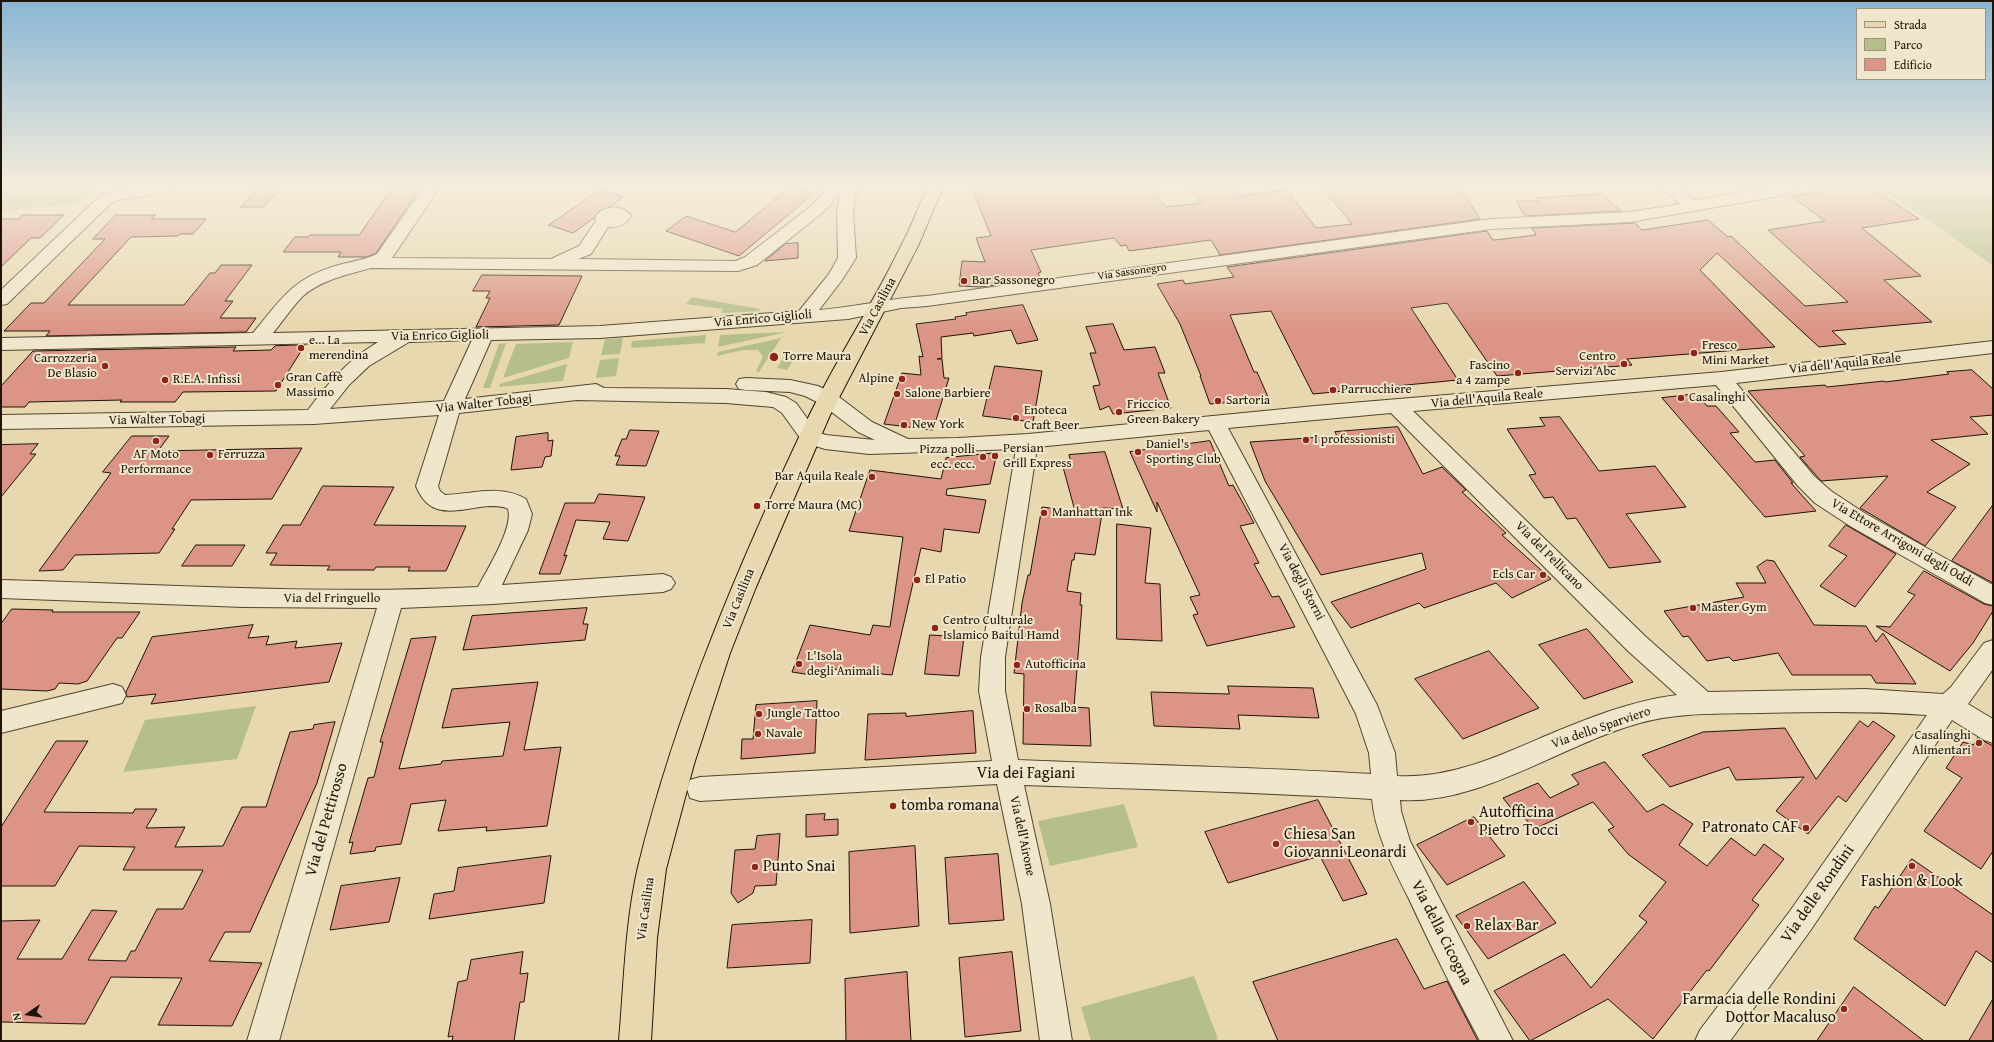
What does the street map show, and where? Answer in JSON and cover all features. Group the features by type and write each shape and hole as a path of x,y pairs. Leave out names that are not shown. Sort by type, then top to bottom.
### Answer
{"main road":[{"name":"Via Casilina","path":"635,1041 642,938 645,908 652,869 666,816 704,693 731,619 810,437 914,236"}],"street":[{"path":"1,300 68,236"},
{"path":"259,338 296,293 306,285 344,269 380,260 386,255 399,236"},
{"path":"585,257 599,236"},
{"path":"372,263 545,265 585,257 623,266 733,267 745,264 782,236"},
{"path":"805,316 836,276 847,258 847,236"},
{"name":"Via Sassonegro","path":"878,307 1405,236"},
{"name":"Via Enrico Giglioli","path":"1,344 259,338 405,337 619,331 848,313 878,307"},
{"path":"484,335 451,407 428,479 428,492 434,499 446,503 506,498 518,504 521,509 521,518 517,530 486,595"},
{"path":"314,417 337,385 354,367 380,349 405,337"},
{"name":"Via dell'Aquila Reale","path":"810,437 825,442 849,445 908,446 1028,441 1722,378 1993,347"},
{"name":"Via Ettore Arrigoni degli Oddi","path":"1722,378 1806,481 1823,497 1858,520 1993,596"},
{"name":"Via Walter Tobagi","path":"1,422 314,417 451,407 581,394 638,384 780,385 801,388 828,400"},
{"name":"Via Walter Tobagi","path":"581,394 614,396 710,395 766,399 779,402 789,408 799,425 810,437"},
{"name":"Via dell'Aquila Reale","path":"828,400 850,418 868,429 908,446"},
{"name":"Via del Pellicano","path":"1397,407 1637,644 1703,703"},
{"name":"Via degli Storni","path":"1215,423 1368,713 1380,745 1384,768 1385,788"},
{"name":"Via dell'Airone","path":"1028,441 992,667 993,705 1041,933 1056,1041"},
{"name":"Via del Fringuello","path":"1,589 276,599 392,599 486,595 663,583"},
{"name":"Via del Pettirosso","path":"263,1041 392,599"},
{"path":"1984,726 1954,700 1993,650"},
{"path":"1,722 113,695"},
{"name":"Via dello Sparviero","path":"1385,788 1417,789 1439,786 1475,777 1629,716 1665,707 1703,703 1954,700"},
{"name":"Via delle Rondini","path":"1711,1041 1800,921 1921,744 1954,700"},
{"name":"Via dei Fagiani","path":"700,790 860,779 1008,772 1178,779 1263,780 1385,788"},
{"name":"Via della Cicogna","path":"1385,788 1386,806 1390,823 1423,898 1497,1041"}],"green space":[{"path":"1950,236 1993,236 1993,266"},
{"path":"692,297 759,309 760,311 721,313 723,309 686,304"},
{"path":"787,332 718,347 720,335"},
{"path":"706,335 705,343 631,348 632,341"},
{"path":"623,338 620,354 601,355 605,339"},
{"path":"781,338 759,372 756,371 763,357 758,350 743,350 717,356 718,352"},
{"path":"573,342 569,358 503,378 516,344"},
{"path":"506,343 490,388 483,388 499,344"},
{"path":"787,352 797,354 787,370 777,368"},
{"path":"619,358 616,376 596,378 600,360"},
{"path":"567,364 563,381 499,387 500,384"},
{"path":"256,706 237,759 123,772 145,720"},
{"path":"1124,804 1138,847 1050,866 1038,821"},
{"path":"1194,976 1218,1039 1212,1041 1091,1041 1081,1007"}],"building":[{"path":"1,236 42,236 40,238 31,238 1,267"},
{"path":"96,236 178,236 131,237 68,305 184,305 210,273 215,273 221,265 252,265 225,301 233,301 220,318 256,318 246,332 46,336 50,331 4,331 31,303 44,303 105,239 93,239"},
{"path":"309,236 388,236 376,253 367,257 338,257 341,252 283,252 295,237 308,237"},
{"path":"680,236 763,236 739,256"},
{"path":"991,236 1360,236 1220,255 1211,240 1129,251 1126,245 1121,246 1114,238 1031,250 1041,272 1038,273 1040,278 981,287 959,286 962,261 985,262 976,238"},
{"path":"1454,236 1490,236 1493,240 1495,240 1531,236 1726,236 1728,237 1731,236 1805,306 1848,302 1774,236 1871,236 1921,276 1884,280 1932,322 1832,331 1846,344 1819,347 1717,253 1700,270 1775,347 1627,359 1632,365 1497,376 1447,303 1411,308 1458,380 1313,394 1271,311 1230,315 1254,372 1257,372 1269,399 1210,404 1201,376 1180,324 1157,284 1183,280 1185,284 1234,277 1227,267"},
{"path":"798,243 798,258 765,261 785,244"},
{"path":"482,275 582,276 559,325 476,327 490,298 486,298 490,291 473,291"},
{"path":"1023,305 1038,340 1017,344 1011,330 974,336 973,333 941,337 942,358 937,359 942,359 944,378 949,378 933,430 884,424 902,373 921,375 919,356 923,357 916,324 956,319 955,317 967,315 966,313"},
{"path":"1113,324 1124,350 1155,347 1165,373 1158,373 1171,408 1113,414 1109,406 1100,410 1093,386 1100,385 1090,353 1096,353 1086,327"},
{"path":"305,345 276,391 183,392 175,402 120,402 122,400 29,402 25,407 1,407 1,386 33,351 236,347 233,351 271,350 275,346"},
{"path":"995,366 1042,371 1033,422 983,416"},
{"path":"1972,370 1993,389 1993,415 1970,417 1988,434 1931,440 1970,464 1927,492 1956,507 1925,546 1860,508 1888,476 1821,481 1800,457 1805,456 1748,391 1885,382 1949,374 1947,372"},
{"path":"1697,394 1707,406 1716,406 1739,432 1730,433 1755,462 1775,460 1793,483 1791,483 1816,511 1765,517 1662,398"},
{"path":"1560,417 1599,471 1655,466 1686,507 1626,514 1661,562 1609,568 1576,518 1567,519 1553,497 1544,498 1529,475 1536,474 1507,429 1545,426 1540,418"},
{"path":"1398,427 1423,474 1442,467 1466,490 1462,492 1506,533 1502,535 1551,579 1512,598 1496,583 1424,608 1419,603 1351,628 1331,602 1426,569 1422,553 1321,575 1265,481 1250,442 1337,436 1335,432"},
{"path":"630,430 659,431 646,466 616,465 620,456 615,456 622,439 626,439"},
{"path":"548,433 548,441 553,440 551,456 545,457 542,467 511,470 516,437"},
{"path":"132,436 169,436 158,451 302,448 272,499 191,500 172,529 175,529 159,553 75,555 63,570 39,571 111,473 103,472"},
{"path":"1210,441 1229,486 1233,485 1254,523 1240,526 1259,563 1254,564 1272,597 1279,596 1295,627 1207,646 1193,615 1198,614 1190,597 1200,595 1157,502 1157,512 1130,452"},
{"path":"38,444 30,454 36,454 1,497 1,445"},
{"path":"1105,452 1123,509 1103,508 1095,555 1075,553 1074,560 1072,560 1067,591 1081,593 1080,605 1082,605 1074,707 1089,708 1091,746 1023,744 1024,674 1014,673 1022,603 1028,575 1030,575 1042,507 1075,511 1063,467 1072,466 1069,455"},
{"path":"997,453 990,484 947,489 946,495 986,500 979,533 944,529 941,552 921,548 892,675 833,669 832,671 818,669 818,676 792,672 810,625 870,635 873,625 890,627 903,537 849,531 870,470 941,479 946,458"},
{"path":"323,486 394,487 374,525 466,526 446,571 408,571 410,567 376,567 374,570 327,570 330,566 270,565 277,553 266,553 283,525 300,525"},
{"path":"599,494 645,497 628,541 603,539 610,522 576,520 564,556 567,555 560,574 539,574 565,503 594,503"},
{"path":"1993,505 1993,583 1952,561"},
{"path":"1117,524 1151,528 1145,583 1160,584 1162,641 1117,639"},
{"path":"1846,525 1896,554 1855,607 1820,586 1847,556 1829,546"},
{"path":"196,545 245,545 232,566 182,566"},
{"path":"1767,560 1774,561 1814,625 1866,626 1876,642 1883,633 1916,684 1876,683 1871,675 1792,675 1778,653 1733,661 1729,657 1707,661 1688,636 1683,637 1664,611 1744,597 1736,583 1766,583 1757,567"},
{"path":"1924,571 1984,604 1993,606 1993,611 1973,643 1950,671 1876,626 1890,627 1915,595 1908,592"},
{"path":"587,608 583,624 588,624 585,640 463,650 472,616"},
{"path":"12,609 53,610 52,612 140,612 122,638 117,638 87,681 78,684 59,683 55,689 47,691 1,689 1,624"},
{"path":"253,625 248,638 269,636 266,645 297,641 295,648 342,643 329,682 151,704 156,694 127,697 126,692 152,637"},
{"path":"1587,629 1633,682 1584,699 1539,645"},
{"path":"930,635 964,637 959,676 925,674"},
{"path":"436,637 399,769 441,764 442,761 503,756 510,722 442,728 452,689 538,682 524,750 561,747 547,826 486,831 487,827 438,831 446,800 411,804 401,844 376,847 375,851 350,854 353,842 349,843 368,778 374,777 383,742 380,742 411,639"},
{"path":"1489,651 1539,708 1463,739 1415,679"},
{"path":"1228,686 1313,688 1319,718 1238,715 1240,729 1154,726 1151,692 1229,694"},
{"path":"817,701 815,753 741,759 742,739 753,739 756,705"},
{"path":"973,711 976,753 865,760 868,714 906,713 906,716"},
{"path":"1860,721 1868,727 1873,721 1895,736 1846,802 1838,796 1808,834 1776,811 1804,777 1736,780 1729,767 1670,787 1642,755 1703,732 1785,728 1816,779"},
{"path":"335,722 317,783 250,932 225,932 209,961 262,963 232,1026 158,1025 182,978 111,977 85,1024 1,1022 1,921 40,920 17,959 62,959 92,910 117,911 88,960 126,961 131,951 135,951 157,909 183,909 203,870 123,870 135,847 79,846 55,886 1,886 1,827 56,741 88,741 44,812 133,813 135,809 157,809 146,828 185,827 175,847 223,846 242,807 266,807 290,732 313,729 314,725"},
{"path":"1978,738 1993,746 1993,851 1981,869 1924,831 1962,778 1946,768 1963,742 1973,745"},
{"path":"1605,762 1647,812 1663,804 1693,824 1679,845 1707,866 1731,838 1755,856 1764,844 1784,859 1752,900 1759,905 1709,971 1707,970 1653,1039 1608,999 1530,1041 1494,991 1564,954 1591,988 1647,922 1639,916 1666,882 1628,854 1608,830 1614,827 1593,802 1534,829 1519,811 1515,813 1503,798 1538,783 1550,798 1579,784 1572,775"},
{"name":"Chiesa San Giovanni Leonardi","path":"1318,800 1367,894 1343,901 1320,856 1228,883 1205,832"},
{"path":"825,814 824,820 838,819 838,835 806,837 806,815"},
{"path":"1474,817 1505,856 1447,885 1417,845"},
{"path":"780,834 776,885 755,886 753,893 738,903 731,893 735,850 755,849 757,836"},
{"path":"915,846 919,926 850,933 849,852"},
{"path":"998,854 1004,920 949,924 945,858"},
{"path":"551,856 544,903 429,919 434,894 454,891 458,868"},
{"path":"1912,859 1993,915 1993,963 1976,951 1945,1006 1854,939 1875,906 1878,908"},
{"path":"400,878 389,922 330,930 341,886"},
{"path":"1524,882 1556,923 1488,959 1456,916"},
{"path":"812,920 810,963 727,968 732,925"},
{"path":"1397,939 1424,989 1447,981 1478,1041 1278,1041 1253,982"},
{"path":"523,952 520,974 528,973 524,1002 520,1002 514,1041 452,1041 453,1036 448,1037 458,982 467,980 471,960"},
{"path":"1012,952 1021,1031 965,1037 959,958"},
{"path":"907,972 911,1041 846,1041 845,979"},
{"path":"1854,987 1924,1041 1817,1041"},
{"path":"1993,999 1993,1041 1969,1041"}],"place":[{"name":"Bar Sassonegro","path":"964,281"},
{"name":"e... La merendina","path":"301,348"},
{"name":"Fresco Mini Market","path":"1694,353"},
{"name":"Torre Maura","path":"774,357"},
{"name":"Centro Servizi Abc","path":"1624,364"},
{"name":"Carrozzeria De Blasio","path":"105,366"},
{"name":"Fascino a 4 zampe","path":"1518,373"},
{"name":"Alpine","path":"902,379"},
{"name":"R.E.A. Infissi","path":"165,380"},
{"name":"Gran Caffè Massimo","path":"278,385"},
{"name":"Parrucchiere","path":"1333,390"},
{"name":"Salone Barbiere","path":"897,394"},
{"name":"Casalinghi","path":"1681,398"},
{"name":"Sartoria","path":"1218,401"},
{"name":"Friccico Green Bakery","path":"1119,412"},
{"name":"Enoteca Craft Beer","path":"1016,418"},
{"name":"New York","path":"904,425"},
{"name":"I professionisti","path":"1306,440"},
{"name":"AF Moto Performance","path":"156,441"},
{"name":"Daniel's Sporting Club","path":"1138,452"},
{"name":"Ferruzza","path":"210,455"},
{"name":"Persian Grill Express","path":"995,456"},
{"name":"Pizza polli ecc. ecc.","path":"983,457"},
{"name":"Bar Aquila Reale","path":"872,477"},
{"name":"Torre Maura (MC)","path":"757,506"},
{"name":"Manhattan Ink","path":"1044,513"},
{"name":"Ecls Car","path":"1543,575"},
{"name":"El Patio","path":"917,580"},
{"name":"Master Gym","path":"1693,608"},
{"name":"Centro Culturale Islamico Baitul Hamd","path":"935,628"},
{"name":"L'Isola degli Animali","path":"799,664"},
{"name":"Autofficina","path":"1017,665"},
{"name":"Rosalba","path":"1027,709"},
{"name":"Jungle Tattoo","path":"759,714"},
{"name":"Navale","path":"758,734"},
{"name":"Casalinghi Alimentari","path":"1979,743"},
{"name":"tomba romana","path":"893,806"},
{"name":"Autofficina Pietro Tocci","path":"1471,822"},
{"name":"Patronato CAF","path":"1806,828"},
{"name":"Chiesa San Giovanni Leonardi","path":"1276,844"},
{"name":"Fashion & Look","path":"1912,866"},
{"name":"Punto Snai","path":"755,867"},
{"name":"Relax Bar","path":"1467,926"},
{"name":"Farmacia delle Rondini Dottor Macaluso","path":"1844,1009"}]}
